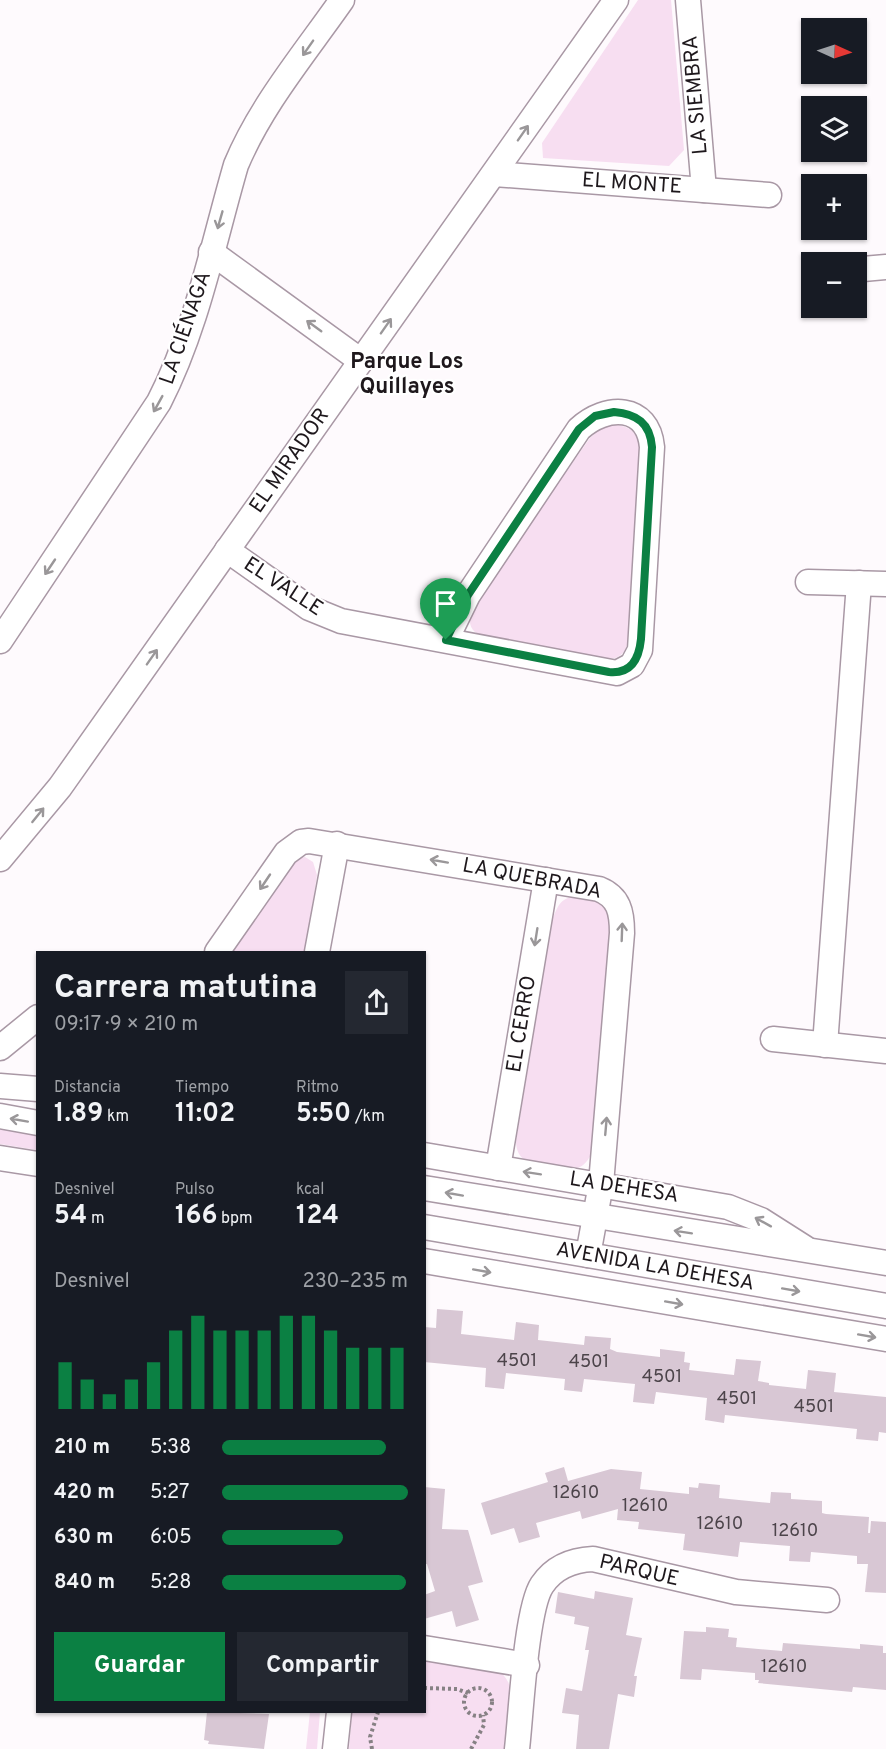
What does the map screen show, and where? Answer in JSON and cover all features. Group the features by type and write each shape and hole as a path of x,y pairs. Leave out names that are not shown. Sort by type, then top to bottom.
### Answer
{"street":[{"name":"LA CIÉNAGA","path":"0,641 159,402 181,353 236,165 250,134 342,0"},
{"name":"EL MIRADOR","path":"0,859 60,787 616,0"},
{"name":"LA SIEMBRA","path":"688,0 704,190"},
{"name":"EL MONTE","path":"494,174 769,195"},
{"path":"211,252 361,361"},
{"name":"EL VALLE","path":"227,550 296,600 323,615 359,626 446,640 617,673 632,665 638,658 641,639 652,447 651,437 642,421 635,416 614,412 595,416 579,429 468,595 446,640"},
{"path":"808,582 886,584"},
{"path":"825,1045 860,583"},
{"name":"LA QUEBRADA","path":"218,951 278,863 293,846 309,841 599,889 610,893 615,899 622,918 601,1184 588,1255"},
{"path":"317,951 337,844"},
{"name":"EL CERRO","path":"498,1168 546,880"},
{"path":"0,1048 36,1019"},
{"path":"773,1040 886,1051"},
{"path":"0,1116 36,1123"},
{"name":"LA DEHESA","path":"426,1155 728,1207 761,1220 812,1253"},
{"path":"0,1158 36,1164"},
{"name":"AVENIDA LA DEHESA","path":"426,1188 812,1253 886,1263"},
{"name":"AVENIDA LA DEHESA","path":"426,1227 886,1306"},
{"name":"AVENIDA LA DEHESA","path":"426,1261 886,1339"},
{"name":"PARQUE","path":"518,1749 532,1615 540,1587 559,1568 581,1560 593,1559 736,1592 827,1600"},
{"path":"426,1648 526,1665"},
{"path":"334,1749 339,1713"}],"path":[{"path":"426,1688 457,1689 468,1693 480,1688 491,1696 492,1705 483,1715 484,1725 471,1749"},
{"path":"468,1693 465,1701 467,1710 474,1715 483,1715"},
{"path":"372,1749 368,1737 378,1713"}],"shaded area":[{"path":"638,0 671,0 684,150 669,166 543,158 542,143"},
{"path":"614,425 631,430 640,446 626,649 615,658 607,659 483,637 471,626 475,600 590,438 601,428"},
{"path":"305,857 313,862 317,875 305,951 232,951 289,864"},
{"path":"576,896 588,898 602,906 610,922 593,1152 582,1166 568,1168 542,1165 523,1159 516,1141 552,920 563,901"},
{"path":"0,1128 36,1134 36,1150 0,1144"},
{"path":"426,1658 500,1672 510,1688 512,1708 507,1749 349,1749 352,1713 426,1713"},
{"path":"310,1713 320,1713 317,1749 306,1749"}],"building":[{"path":"437,1309 463,1311 461,1334 514,1340 516,1322 539,1325 538,1340 584,1345 585,1336 611,1338 610,1349 617,1352 660,1357 660,1349 685,1352 684,1362 690,1363 689,1370 734,1375 736,1359 761,1361 758,1381 769,1383 769,1385 806,1389 808,1370 836,1373 834,1392 886,1397 886,1433 879,1432 878,1441 856,1439 857,1429 725,1415 724,1423 705,1420 707,1398 656,1392 654,1404 633,1402 635,1384 584,1379 582,1392 564,1390 565,1379 506,1373 504,1389 485,1387 486,1368 426,1362 426,1327 436,1328"},
{"path":"564,1467 568,1481 611,1469 642,1472 640,1489 689,1494 689,1487 698,1488 699,1483 720,1485 719,1498 770,1503 771,1492 791,1493 791,1499 822,1501 822,1513 869,1517 868,1533 870,1533 871,1521 886,1522 886,1593 865,1592 868,1564 857,1564 857,1556 811,1552 810,1562 789,1561 790,1546 740,1542 738,1557 683,1550 685,1534 638,1529 639,1522 617,1520 618,1509 582,1519 580,1511 536,1523 540,1537 519,1543 514,1528 491,1535 481,1503 548,1482 545,1473"},
{"path":"426,1487 445,1489 442,1529 468,1530 483,1582 468,1586 479,1620 456,1627 452,1611 426,1618 426,1594 435,1591 427,1564"},
{"path":"595,1591 633,1598 626,1635 642,1638 634,1676 637,1676 634,1697 618,1694 609,1749 576,1749 579,1715 562,1713 566,1688 582,1691 589,1650 585,1650 589,1627 574,1624 575,1617 555,1613 558,1592 594,1599"},
{"path":"706,1627 729,1629 728,1637 737,1638 736,1647 782,1651 783,1643 860,1649 860,1644 883,1646 883,1653 886,1653 886,1690 853,1687 852,1692 758,1683 759,1680 755,1680 755,1673 702,1669 701,1680 680,1679 684,1631 706,1632"},
{"path":"207,1713 269,1714 264,1749 208,1744 209,1741 204,1740"}],"district":[{"name":"Parque Los Quillayes","path":"407,374"}],"route":[{"path":"614,412 626,413 642,421 651,437 652,447 640,650 638,658 632,665 617,673 609,672 446,640 457,613 468,595 579,429 595,416 614,412"}]}
